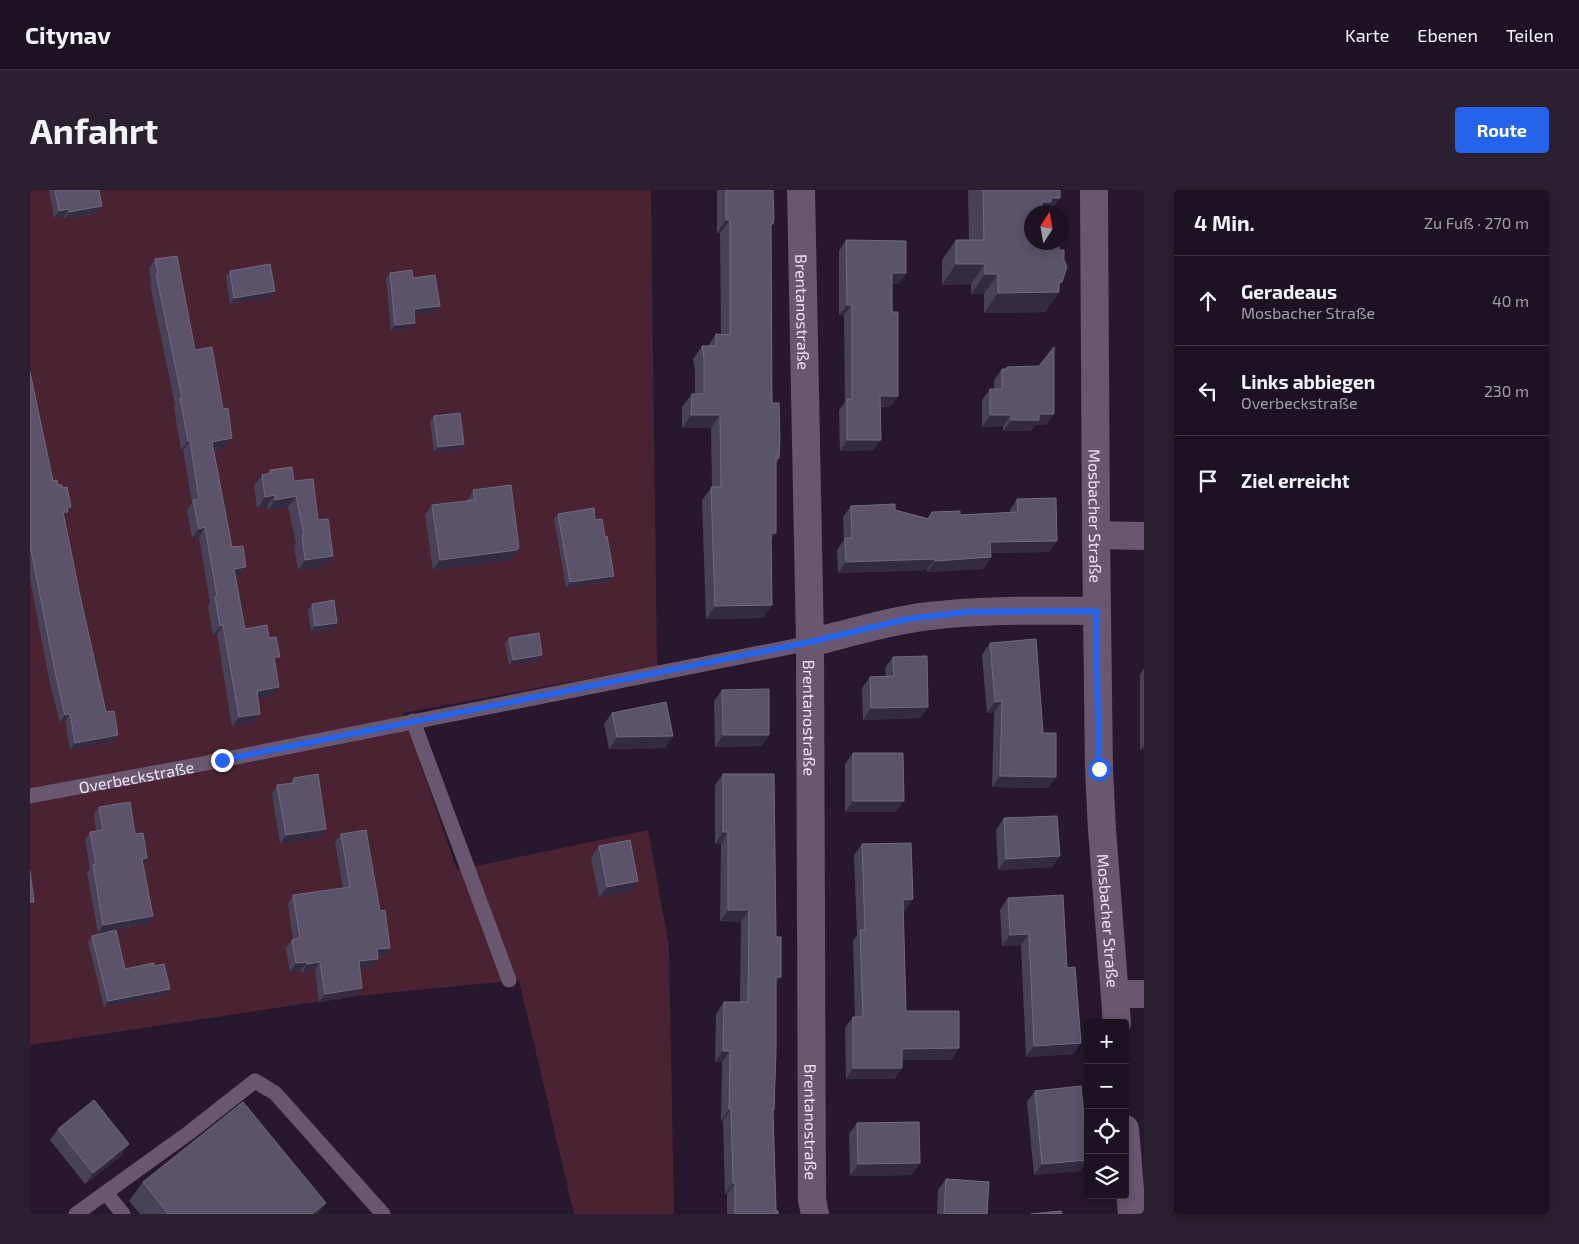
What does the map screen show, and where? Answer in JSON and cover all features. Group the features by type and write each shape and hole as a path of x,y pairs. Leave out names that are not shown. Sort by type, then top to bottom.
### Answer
{"street":[{"name":"Brentanostraße","path":"801,190 810,642 812,1200 815,1214"},
{"name":"Mosbacher Straße","path":"1094,190 1096,611 1100,796 1117,1019"},
{"path":"1096,535 1144,536"},
{"name":"Overbeckstraße","path":"810,642 930,616 1002,611 1096,611"},
{"path":"1115,994 1144,994"},
{"path":"1127,1154 1132,1214"}],"lane":[{"name":"Overbeckstraße","path":"30,796 181,768 810,642"},
{"path":"413,721 509,980"},
{"path":"76,1214 190,1132 255,1081 275,1093 383,1214"},
{"path":"106,1193 123,1214"}],"shaded area":[{"path":"30,190 651,190 657,666 403,713 457,870 648,830 669,947 674,1214 574,1214 519,980 356,996 30,1045"}],"building":[{"path":"55,190 99,190 102,206 69,212 69,209 59,211"},
{"path":"726,190 773,190 774,219 773,224 771,224 772,403 779,403 780,439 779,458 776,458 776,533 771,533 772,605 715,606 711,487 721,487 720,415 691,415 692,394 704,394 702,346 716,346 716,334 730,335 730,220 726,220"},
{"path":"983,190 1060,190 1060,198 1051,198 1051,202 1042,202 1042,205 1024,205 1024,250 1064,250 1064,260 1067,267 1062,282 1059,282 1059,292 998,293 998,274 985,274 985,264 956,264 956,240 984,240"},
{"path":"846,240 906,241 906,273 892,273 892,312 898,312 898,396 880,396 881,440 847,440 847,399 852,399 852,305 847,305"},
{"path":"177,256 195,350 212,347 223,409 228,408 232,438 212,442 232,547 243,546 246,567 234,569 245,629 267,625 269,638 276,637 280,657 274,657 279,687 257,691 260,714 239,717 223,625 220,626 215,597 217,596 205,527 199,529 193,500 199,499 190,441 188,441 180,398 182,398 156,274 158,274 155,259"},
{"path":"270,264 275,291 234,298 230,271"},
{"path":"412,270 413,278 435,275 440,306 414,309 415,323 395,325 390,273"},
{"path":"1054,347 1054,414 1039,414 1039,420 1011,420 1011,415 990,415 990,389 1002,389 1002,369 1007,369 1007,367 1039,366"},
{"path":"30,372 53,481 57,480 58,485 62,485 62,488 67,487 71,507 67,508 68,512 63,512 79,591 106,712 114,711 118,735 75,743 70,714 65,715 56,676 30,545"},
{"path":"460,413 464,444 438,447 434,416"},
{"path":"292,467 294,481 313,479 318,520 328,519 333,556 305,560 302,535 304,535 296,496 275,500 275,495 265,497 262,475 271,473 270,470"},
{"path":"511,485 519,548 517,550 440,560 432,505 475,500 473,490"},
{"path":"1056,498 1057,541 990,542 991,557 935,561 935,559 846,562 845,538 852,538 851,506 895,504 895,510 928,519 932,512 960,511 960,515 1018,512 1017,499"},
{"path":"594,508 595,520 602,519 605,537 607,536 614,576 570,582 558,514"},
{"path":"334,600 337,623 315,626 312,604"},
{"path":"539,633 542,655 513,660 509,638"},
{"path":"1036,639 1043,733 1056,733 1056,777 1000,776 1002,701 995,702 990,643"},
{"path":"927,656 928,707 871,708 870,677 894,676 893,657"},
{"path":"769,689 769,735 723,735 722,690"},
{"path":"666,702 673,736 617,737 612,713"},
{"path":"853,753 903,753 904,801 853,801"},
{"path":"318,774 326,829 286,835 277,785 294,783 294,778"},
{"path":"723,774 774,774 776,937 781,937 781,977 776,977 776,1051 773,1110 776,1211 778,1211 778,1214 735,1214 731,1109 729,1109 730,1051 723,1051 724,1002 748,1002 749,910 728,910 728,832 723,832"},
{"path":"130,802 135,834 143,833 147,858 142,859 153,916 103,925 93,865 96,864 90,832 103,830 99,807"},
{"path":"1057,816 1060,856 1006,859 1004,818"},
{"path":"366,830 380,911 385,910 390,948 377,949 378,959 359,961 362,988 325,994 320,962 296,963 292,940 300,938 293,895 350,887 341,834"},
{"path":"630,840 638,881 607,887 599,846"},
{"path":"911,843 913,899 903,900 906,1011 959,1011 959,1048 902,1049 902,1068 853,1068 853,1017 863,1017 860,930 865,930 862,844"},
{"path":"30,871 34,902 30,902"},
{"path":"1063,895 1067,968 1075,967 1081,1043 1034,1046 1029,934 1010,935 1008,898"},
{"path":"116,930 125,969 154,963 154,966 164,964 170,989 108,1001 92,936"},
{"path":"1081,1086 1084,1118 1084,1160 1042,1164 1035,1091"},
{"path":"94,1100 129,1144 93,1173 58,1129"},
{"path":"243,1102 326,1203 312,1214 168,1214 143,1182"},
{"path":"919,1122 920,1163 858,1164 857,1123"},
{"path":"946,1179 989,1182 987,1214 944,1214"},
{"path":"1061,1211 1062,1214 1031,1214"}],"route":[{"path":"222,760 810,642 908,619 966,612 1096,611 1099,769"}]}
